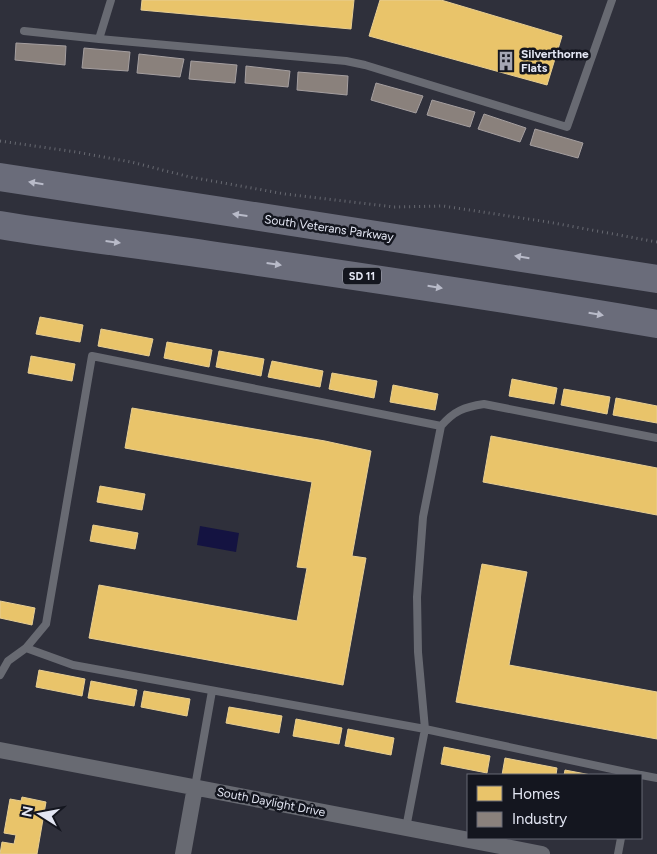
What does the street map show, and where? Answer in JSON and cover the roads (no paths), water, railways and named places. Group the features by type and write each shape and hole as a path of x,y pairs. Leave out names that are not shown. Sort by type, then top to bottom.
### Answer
{"highway":[{"name":"South Veterans Parkway","path":"0,177 657,279"},
{"name":"SD 11","path":"0,225 65,236 425,285 657,324"}],"street":[{"name":"South Daylight Drive","path":"0,750 542,854"},
{"path":"183,854 195,787"}],"lane":[{"path":"99,39 112,0"},
{"path":"24,31 346,61 567,127 612,0"},
{"path":"0,675 8,661 26,648 46,624 92,356 440,426"},
{"path":"406,828 425,729 418,652 417,597 423,517 440,426 451,414 469,406 484,404 657,438"},
{"path":"26,648 73,665 425,729 631,774"},
{"path":"195,787 212,691"},
{"path":"642,776 657,778"},
{"path":"618,854 621,839"}],"place":[{"name":"Silverthorne Flats","path":"506,61"}]}
